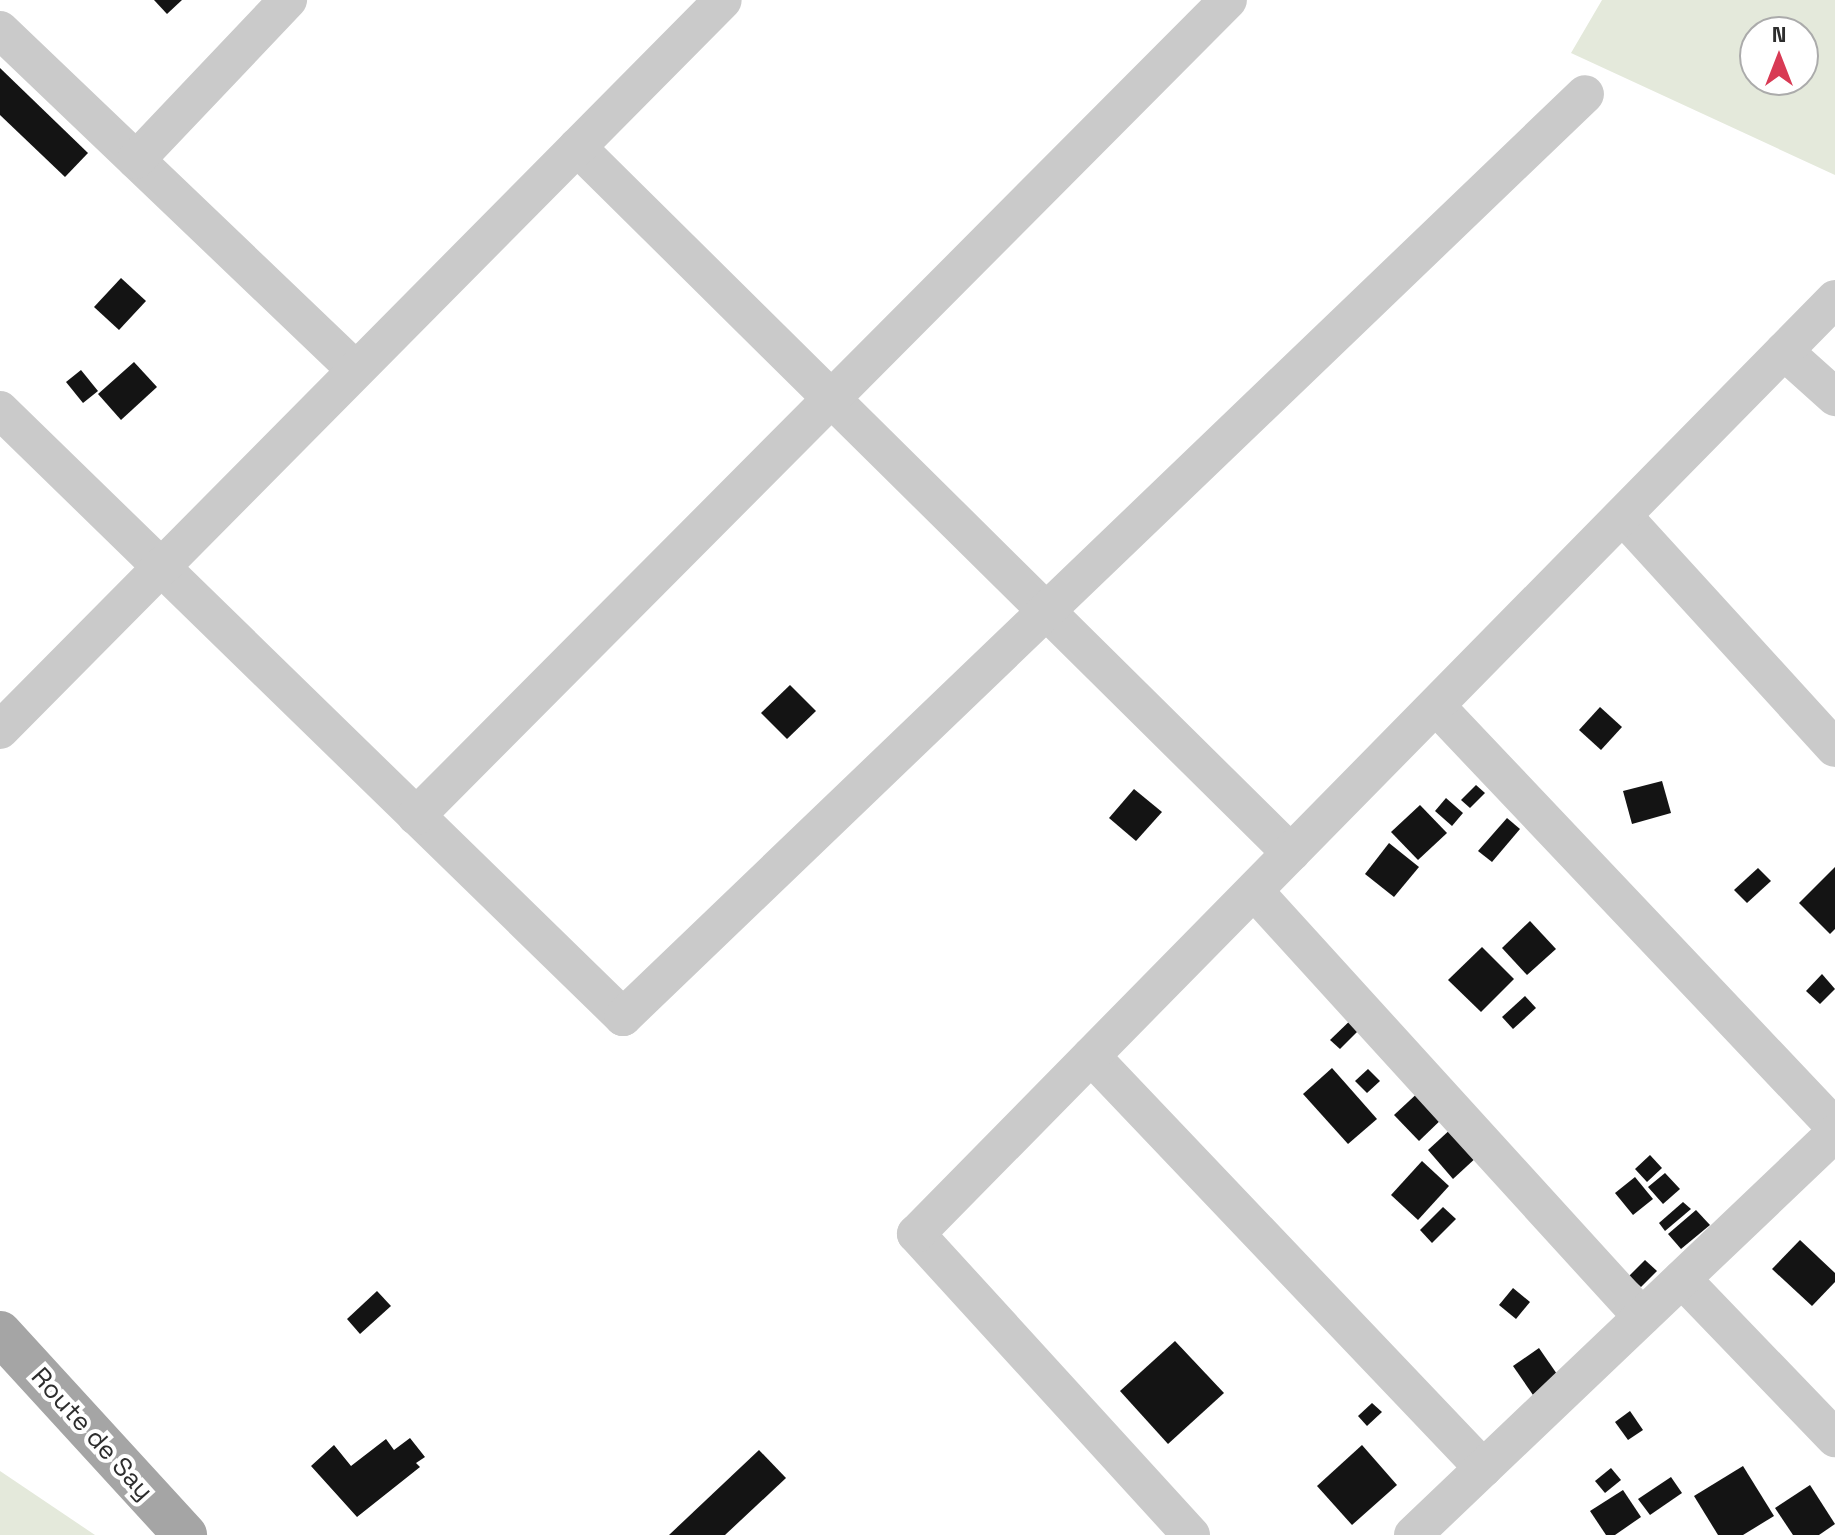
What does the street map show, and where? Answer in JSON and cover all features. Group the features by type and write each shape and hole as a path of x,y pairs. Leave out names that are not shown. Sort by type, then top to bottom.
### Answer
{"main road":[{"name":"Route de Say","path":"0,1333 185,1535"}],"street":[{"path":"136,160 288,0"},
{"path":"0,730 723,0"},
{"path":"416,816 1228,0"},
{"path":"0,30 356,370"},
{"path":"0,410 623,1017 1585,94"},
{"path":"577,147 1291,853"},
{"path":"1191,1535 916,1234 1835,299"},
{"path":"1784,351 1835,397"},
{"path":"1623,516 1835,748"},
{"path":"1436,706 1835,1127"},
{"path":"1254,891 1642,1317"},
{"path":"1091,1056 1483,1468"},
{"path":"1413,1535 1835,1133"},
{"path":"1682,1279 1835,1438"}],"shaded area":[{"path":"1602,0 1835,0 1835,175 1571,53"},
{"path":"0,1471 95,1535 0,1535"}],"building":[{"path":"154,0 182,0 167,14"},
{"path":"0,68 88,153 65,177 0,115"},
{"path":"121,278 146,301 119,330 94,307"},
{"path":"134,362 157,387 121,420 98,394"},
{"path":"81,370 98,391 83,403 66,382"},
{"path":"790,685 816,711 787,739 761,713"},
{"path":"1600,707 1622,727 1601,750 1579,730"},
{"path":"1662,781 1671,813 1632,824 1623,791"},
{"path":"1476,785 1485,793 1470,808 1461,800"},
{"path":"1134,789 1162,812 1136,841 1109,818"},
{"path":"1446,798 1463,813 1452,826 1435,811"},
{"path":"1420,805 1447,833 1418,860 1391,832"},
{"path":"1507,818 1520,829 1492,862 1478,851"},
{"path":"1389,843 1419,867 1394,897 1365,874"},
{"path":"1835,867 1835,929 1830,934 1799,903"},
{"path":"1758,868 1771,881 1747,903 1734,890"},
{"path":"1530,921 1556,949 1527,975 1502,948"},
{"path":"1482,947 1514,979 1481,1012 1448,980"},
{"path":"1822,974 1835,989 1820,1004 1806,991"},
{"path":"1525,996 1536,1008 1513,1029 1502,1017"},
{"path":"1358,1013 1367,1022 1340,1049 1330,1040"},
{"path":"1332,1068 1377,1119 1348,1144 1303,1094"},
{"path":"1368,1069 1380,1081 1367,1093 1355,1081"},
{"path":"1422,1089 1447,1114 1419,1141 1394,1115"},
{"path":"1453,1127 1479,1155 1453,1179 1428,1150"},
{"path":"1650,1155 1662,1168 1647,1182 1635,1169"},
{"path":"1422,1161 1449,1186 1418,1220 1391,1195"},
{"path":"1665,1173 1680,1189 1663,1204 1648,1187"},
{"path":"1635,1177 1653,1199 1633,1215 1615,1193"},
{"path":"1683,1202 1691,1209 1665,1231 1659,1223"},
{"path":"1443,1207 1456,1219 1432,1243 1420,1230"},
{"path":"1696,1210 1710,1225 1681,1249 1668,1234"},
{"path":"1800,1240 1835,1273 1835,1282 1812,1306 1772,1269"},
{"path":"1645,1260 1657,1271 1641,1287 1629,1276"},
{"path":"1513,1288 1530,1302 1516,1319 1499,1305"},
{"path":"377,1291 391,1306 360,1334 347,1319"},
{"path":"1175,1341 1224,1393 1168,1444 1120,1391"},
{"path":"1539,1348 1559,1377 1533,1395 1513,1366"},
{"path":"1372,1403 1382,1412 1367,1426 1358,1416"},
{"path":"1630,1411 1643,1430 1628,1440 1615,1422"},
{"path":"410,1438 425,1457 416,1463 420,1467 357,1517 311,1466 334,1445 351,1466 386,1439 394,1450"},
{"path":"1362,1445 1397,1485 1352,1525 1317,1486"},
{"path":"759,1450 786,1478 725,1535 669,1535"},
{"path":"1743,1466 1774,1516 1743,1535 1718,1535 1694,1496"},
{"path":"1611,1468 1621,1480 1605,1493 1595,1481"},
{"path":"1671,1477 1682,1493 1650,1515 1638,1499"},
{"path":"1810,1485 1835,1524 1819,1535 1793,1535 1775,1508"},
{"path":"1623,1490 1641,1517 1615,1535 1606,1535 1590,1511"}]}
